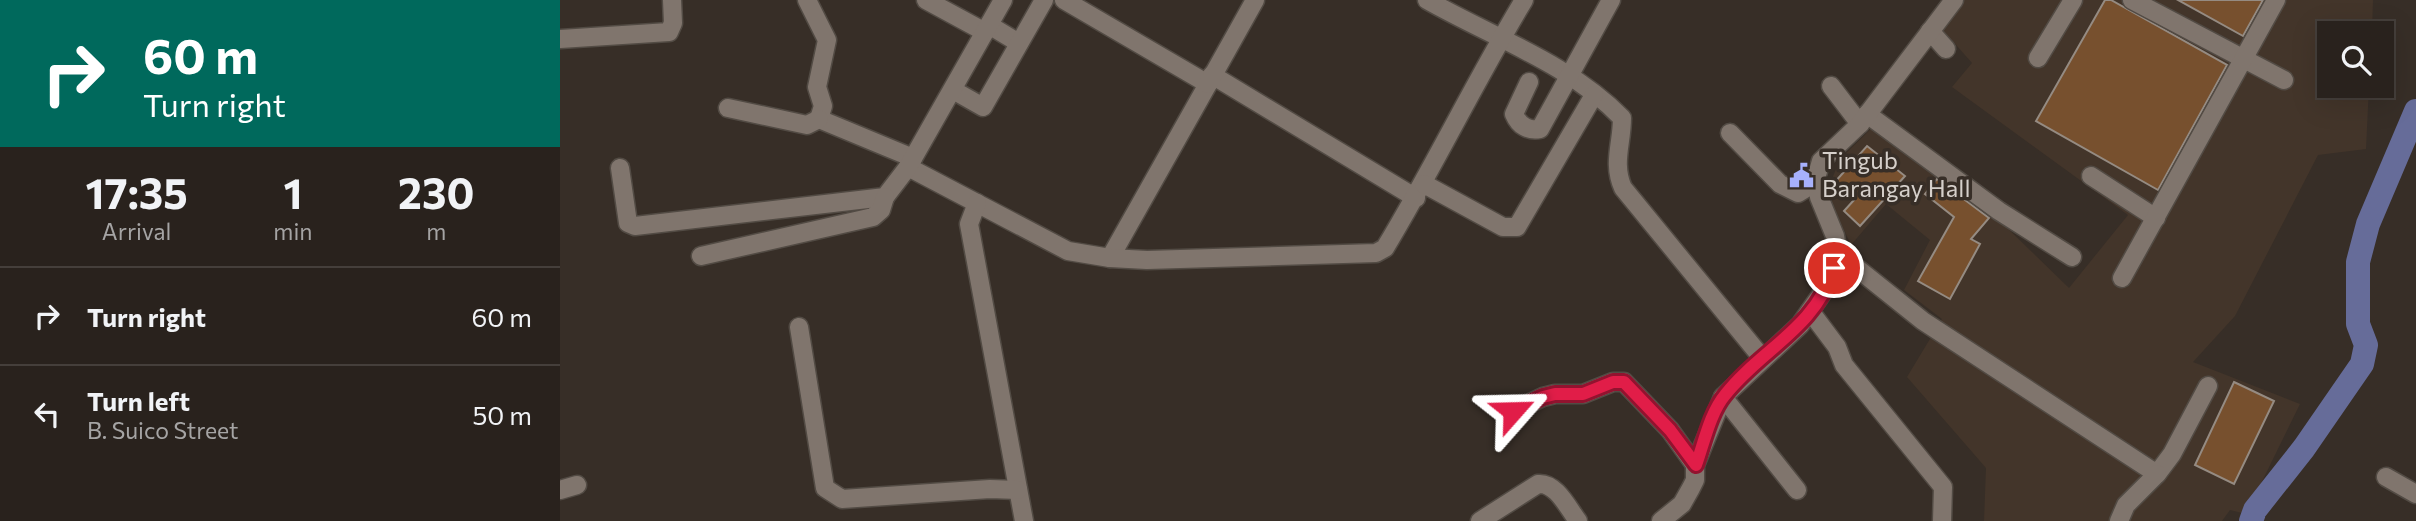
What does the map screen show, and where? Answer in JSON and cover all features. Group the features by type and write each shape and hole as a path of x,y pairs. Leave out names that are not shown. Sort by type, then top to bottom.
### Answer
{"street":[{"path":"560,39 669,32 673,23 672,0"},
{"path":"728,108 807,125 819,119 823,106 817,87 827,40 807,0"},
{"path":"926,0 1019,43"},
{"path":"701,256 873,218 911,163 1003,0"},
{"path":"953,90 983,107 1044,0"},
{"path":"1064,0 1420,191 1503,228 1517,227 1594,95"},
{"path":"1110,258 1255,0"},
{"path":"1427,0 1570,78 1622,118 1622,141 1616,173 1623,188 1763,359"},
{"path":"819,119 911,163 977,203 1068,251 1110,258 1147,260 1376,253 1385,248 1420,191 1524,0"},
{"path":"1529,82 1514,114 1517,122 1533,130 1540,129 1611,0"},
{"path":"1661,521 1682,504 1695,481 1696,465 1723,397 1800,325 1829,282 1838,253 1835,236 1819,197 1816,182 1821,161 1863,119 1954,0"},
{"path":"2038,58 2073,0"},
{"path":"2132,0 2284,80"},
{"path":"2122,278 2276,0"},
{"path":"1930,31 1946,49"},
{"path":"1831,86 1863,119 2072,257"},
{"path":"1730,133 1780,184 1798,192 1816,182"},
{"path":"620,168 628,223 635,226 885,197"},
{"path":"2091,176 2156,218"},
{"path":"977,203 969,224 1024,521"},
{"path":"1838,253 1923,321 2157,474"},
{"path":"1810,311 1837,346 1844,365 1943,487 1942,521"},
{"path":"799,327 825,488 833,495 842,499 1018,489"},
{"path":"1513,411 1543,397 1583,394 1613,382 1624,382 1670,430 1696,465"},
{"path":"2119,521 2126,505 2157,474 2172,454 2208,386"},
{"path":"1723,397 1797,489"},
{"path":"2386,477 2416,494"},
{"path":"1480,521 1538,484 1545,484 1551,486 1578,521"}],"shaded area":[{"path":"1964,0 2373,0 2372,21 2317,21 2317,98 2368,98 2366,149 2318,155 2235,316 2193,362 2300,404 2246,514 2230,510 2222,521 1984,521 1986,468 1907,377 1942,319 1904,290 1930,240 1886,204 1851,245 1826,192 1841,158 1879,121 1999,220 2069,288 2128,215 1952,87 1972,63 1942,29"}],"building":[{"path":"2105,0 2111,0 2227,65 2158,190 2036,121"},
{"path":"2178,0 2263,0 2243,36"},
{"path":"1867,146 1905,176 1860,226 1844,211 1854,200 1834,183"},
{"path":"1937,179 1989,218 1971,239 1980,244 1950,299 1918,281 1954,217 1925,194"},
{"path":"2234,382 2274,401 2234,484 2195,465"}],"waterway":[{"path":"2251,521 2255,510 2304,448 2362,364 2366,345 2358,324 2358,262 2368,224 2416,111"}],"place":[{"name":"Tingub Barangay Hall","path":"1802,175"}],"route":[{"path":"1513,411 1543,397 1583,394 1613,382 1624,382 1670,430 1696,465 1714,415 1727,391 1800,325 1820,298 1834,268"}]}
